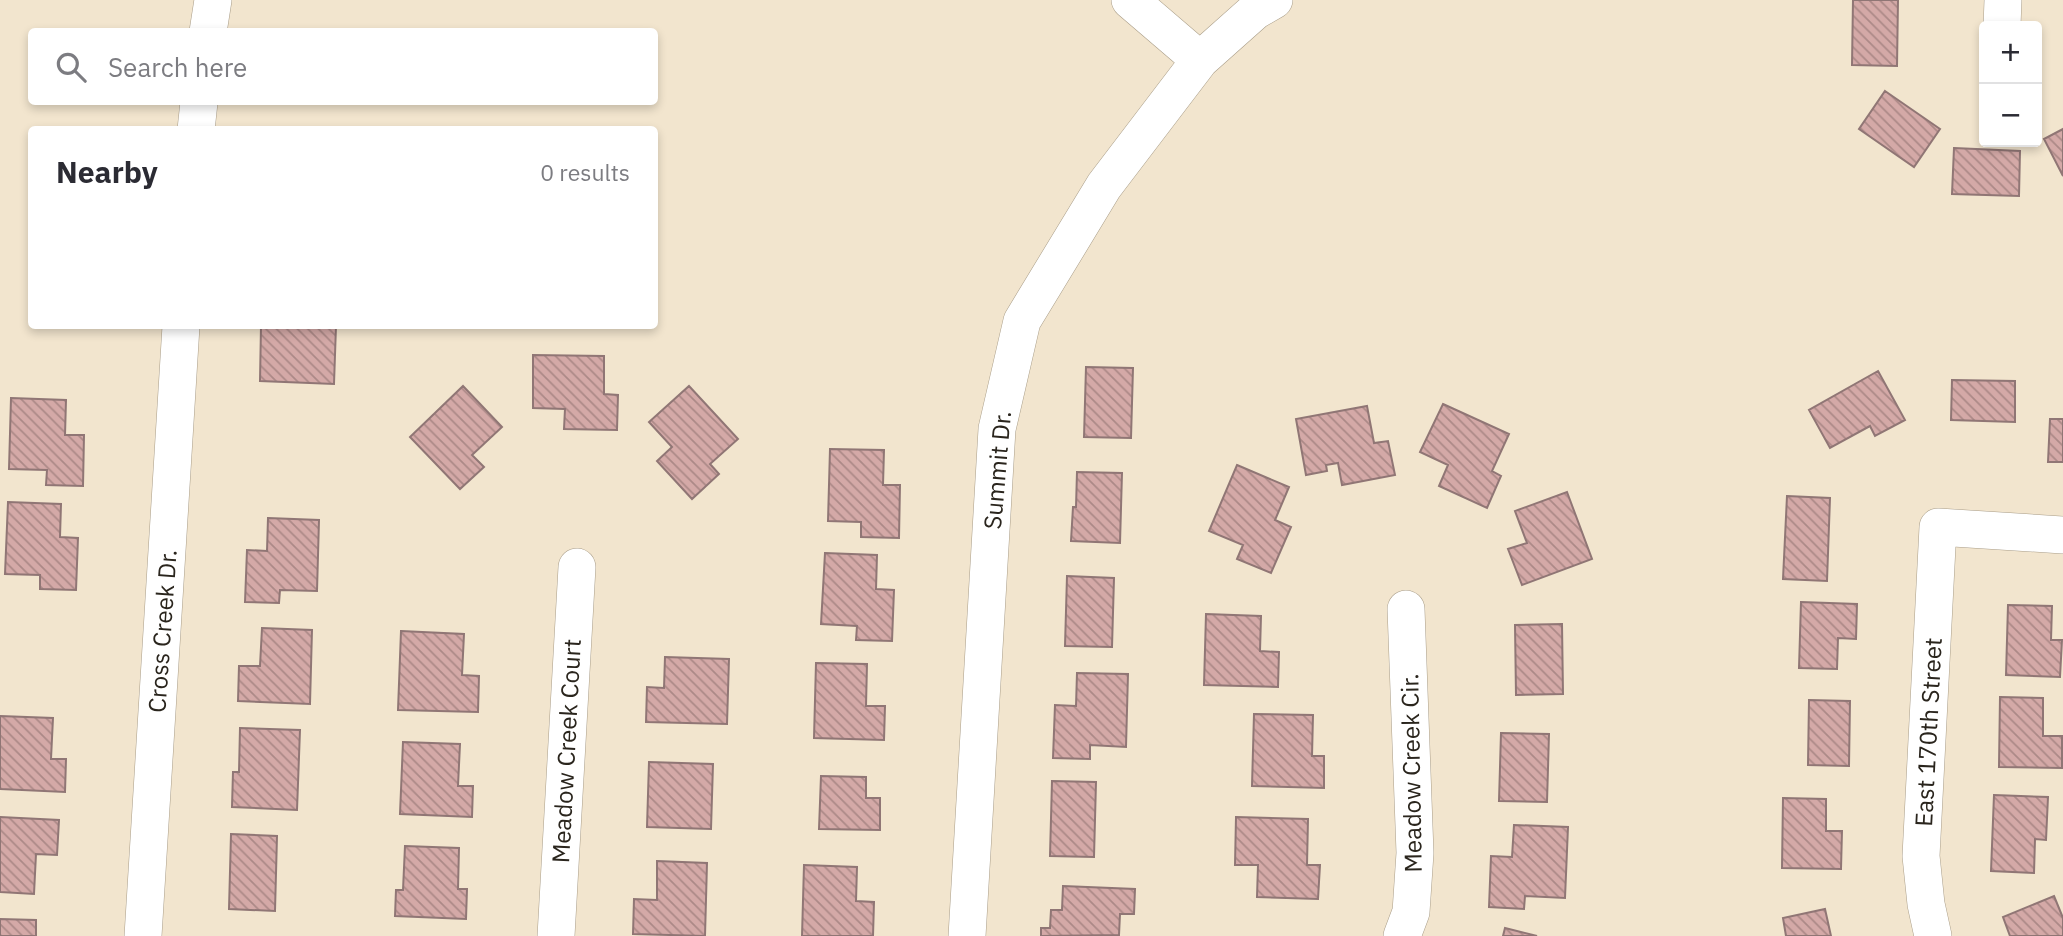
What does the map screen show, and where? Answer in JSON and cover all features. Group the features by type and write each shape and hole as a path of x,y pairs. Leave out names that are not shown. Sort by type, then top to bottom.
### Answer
{"street":[{"path":"209,28 213,0"},
{"path":"1130,0 1200,60"},
{"name":"Summit Dr.","path":"967,936 997,429 1022,321 1104,186 1200,60 1255,10 1274,0"},
{"path":"2002,21 2003,0"},
{"path":"196,126 199,105"},
{"name":"Cross Creek Dr.","path":"143,936 181,329"},
{"name":"East 170th Street","path":"1933,936 1926,904 1922,856 1938,527 2063,535"},
{"name":"Meadow Creek Court","path":"556,936 577,567"},
{"name":"Meadow Creek Cir.","path":"1402,936 1411,912 1415,853 1406,609"}],"building":[{"path":"1853,0 1898,0 1897,66 1852,65"},
{"path":"1885,91 1940,129 1914,167 1859,129"},
{"path":"2063,129 2063,176 2044,139"},
{"path":"1954,148 2020,151 2019,196 1952,194"},
{"path":"261,329 336,329 334,384 260,381"},
{"path":"533,355 604,356 604,394 618,395 617,430 564,429 565,409 533,408"},
{"path":"1086,367 1133,368 1131,438 1084,437"},
{"path":"1878,371 1905,420 1875,436 1870,426 1830,448 1809,410"},
{"path":"1952,380 2015,381 2015,422 1951,420"},
{"path":"463,386 502,427 472,455 484,467 460,489 410,437"},
{"path":"689,386 738,439 710,464 719,474 692,499 657,461 672,447 649,422"},
{"path":"11,398 66,400 65,435 84,435 83,486 46,485 47,470 9,469"},
{"path":"1443,404 1509,434 1492,471 1501,476 1487,508 1439,486 1448,465 1420,452"},
{"path":"1367,406 1374,443 1388,441 1395,475 1342,485 1338,463 1326,465 1327,471 1306,475 1296,419"},
{"path":"2050,419 2063,419 2063,462 2048,462"},
{"path":"830,449 884,450 883,485 900,485 899,538 861,537 861,522 828,521"},
{"path":"1237,465 1289,487 1275,520 1291,527 1271,573 1237,559 1243,545 1209,531"},
{"path":"1077,472 1122,473 1120,543 1071,541"},
{"path":"1567,492 1592,559 1522,585 1508,549 1527,543 1515,511"},
{"path":"1787,496 1830,498 1827,581 1783,579"},
{"path":"8,502 61,504 60,537 78,538 76,590 40,589 40,575 5,574"},
{"path":"268,518 319,520 317,591 280,590 279,603 245,602 247,550 267,551"},
{"path":"825,553 877,555 876,589 894,590 892,641 856,640 857,626 821,624"},
{"path":"1067,576 1114,578 1112,647 1065,646"},
{"path":"1801,602 1857,604 1856,639 1838,638 1837,669 1799,668"},
{"path":"2008,605 2052,606 2051,640 2062,640 2060,677 2006,675"},
{"path":"1206,614 1261,616 1260,651 1279,652 1278,687 1204,685"},
{"path":"1562,624 1563,694 1516,695 1515,625"},
{"path":"262,628 312,630 310,704 238,701 239,666 260,666"},
{"path":"401,631 464,634 462,675 479,676 478,712 398,710"},
{"path":"665,657 729,659 727,724 646,722 647,687 664,688"},
{"path":"816,663 867,664 866,706 885,706 884,740 814,738"},
{"path":"1077,673 1128,674 1126,747 1090,745 1090,759 1053,758 1055,705 1076,706"},
{"path":"2000,697 2043,698 2043,736 2062,736 2062,768 1999,767"},
{"path":"1809,700 1850,701 1849,766 1808,765"},
{"path":"1254,714 1313,715 1312,756 1324,756 1324,788 1252,786"},
{"path":"0,716 53,718 51,759 66,759 65,792 0,789"},
{"path":"240,728 300,730 297,810 232,807 233,772 239,772"},
{"path":"1501,733 1549,734 1547,802 1499,801"},
{"path":"403,742 460,744 458,786 473,786 472,817 400,814"},
{"path":"649,762 713,764 711,829 647,827"},
{"path":"821,776 866,777 866,798 880,798 880,830 819,829"},
{"path":"1052,781 1096,782 1094,857 1050,856"},
{"path":"1994,795 2048,797 2046,840 2035,839 2034,873 1991,871"},
{"path":"1783,798 1826,799 1826,831 1842,831 1841,869 1782,868"},
{"path":"0,817 59,820 57,855 36,854 34,894 0,892"},
{"path":"1236,817 1308,819 1307,865 1320,865 1318,899 1257,897 1258,865 1235,865"},
{"path":"1514,825 1568,827 1565,898 1525,896 1524,909 1489,907 1491,856 1512,857"},
{"path":"231,834 277,836 275,911 229,909"},
{"path":"405,846 459,848 458,889 467,889 466,919 395,916 396,890 403,890"},
{"path":"657,861 707,863 705,936 633,934 634,899 657,900"},
{"path":"804,865 857,867 856,901 874,902 873,936 802,936"},
{"path":"1063,886 1135,889 1134,914 1120,914 1119,935 1041,936 1041,928 1050,928 1051,910 1062,910"},
{"path":"2054,896 2063,918 2063,936 2010,936 2003,917"},
{"path":"1825,909 1831,936 1786,936 1783,918"},
{"path":"0,919 36,920 36,936 0,936"},
{"path":"1505,928 1537,936 1503,936"}]}
